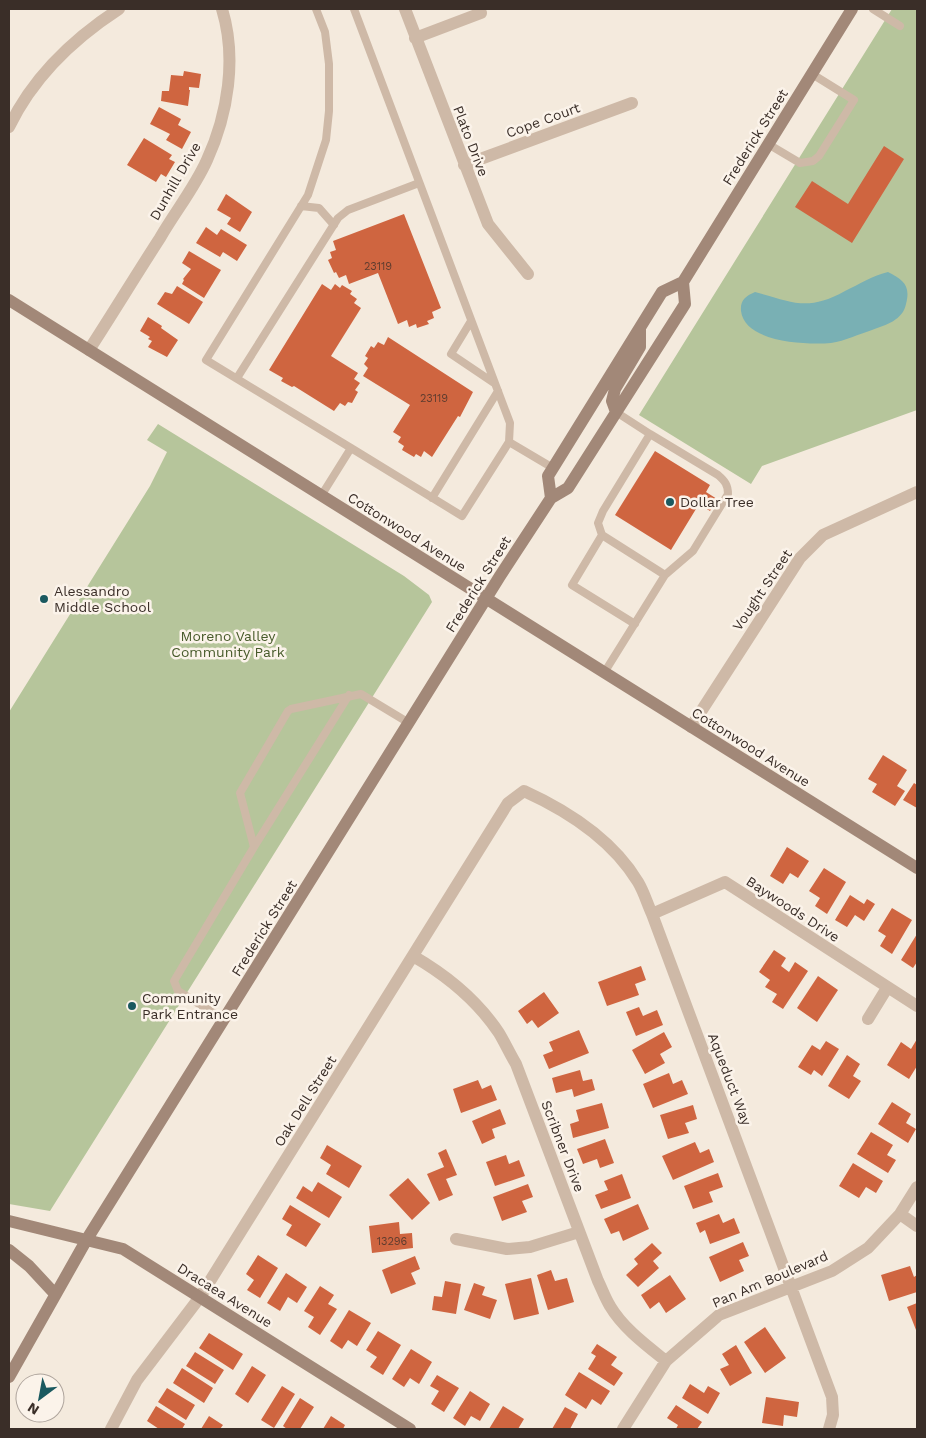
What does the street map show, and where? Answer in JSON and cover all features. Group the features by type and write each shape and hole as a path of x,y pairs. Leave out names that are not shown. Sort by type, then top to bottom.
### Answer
{"main road":[{"name":"Frederick Street","path":"9,1377 88,1239 486,599 551,498 568,488 685,304 683,282 852,9"},
{"path":"551,498 548,476 662,292 683,282"},
{"name":"Cottonwood Avenue","path":"9,300 917,868"},
{"path":"616,412 612,401 615,389 640,347 640,328"},
{"name":"Dracaea Avenue","path":"9,1221 123,1249 410,1429"},
{"path":"9,1250 29,1266 55,1294"}],"street":[{"path":"9,128 36,84 62,53 119,9"},
{"name":"Dunhill Drive","path":"90,350 206,161 220,126 229,88 229,54 222,9"},
{"name":"Plato Drive","path":"405,9 488,224 528,274"},
{"path":"416,38 481,13"},
{"name":"Cope Court","path":"464,165 632,103"},
{"name":"Vought Street","path":"691,727 800,558 823,535 917,492"},
{"name":"Aqueduct Way","path":"524,791 551,804 592,830 611,847 638,882 652,914 832,1397 833,1415 830,1429"},
{"name":"Oak Dell Street","path":"114,1428 137,1380 200,1297 508,803 524,791"},
{"name":"Baywoods Drive","path":"652,914 725,882 917,1006"},
{"name":"Scribner Drive","path":"413,956 436,969 456,984 482,1011 499,1033 516,1064 598,1281 610,1306 636,1336 666,1361"},
{"path":"868,1019 887,988"},
{"name":"Pan Am Boulevard","path":"623,1429 666,1361 719,1315 832,1271 868,1248 900,1214 917,1187"},
{"path":"900,1214 917,1226"},
{"path":"456,1239 507,1249 530,1247 579,1232"}],"lane":[{"path":"316,9 324,32 329,64 329,111 326,140 308,195 206,360 462,516 509,442 510,423 354,9"},
{"path":"873,9 900,26"},
{"path":"768,144 800,162 813,162 819,156 854,100 812,74"},
{"path":"237,378 338,218 348,210 419,183"},
{"path":"300,206 319,208 334,225"},
{"path":"471,321 451,354 494,382"},
{"path":"432,498 498,391"},
{"path":"604,672 665,575 693,551 728,494 725,482 718,475 616,412"},
{"path":"650,434 598,522 602,535 665,575"},
{"path":"509,442 553,468"},
{"path":"322,496 351,448"},
{"path":"602,535 572,585 635,624"},
{"path":"254,847 240,793 288,711 349,695 361,694 409,723"},
{"path":"225,1020 178,991 174,981 254,847 349,695"}],"green space":[{"path":"892,9 917,9 917,410 762,466 751,484 639,415"},
{"name":"Moreno Valley Community Park","path":"158,424 404,576 429,595 432,602 50,1211 9,1204 9,712 150,486 167,452 147,440"}],"water":[{"path":"888,272 902,281 906,288 907,297 904,310 898,318 888,324 841,341 807,343 779,340 765,336 753,330 745,322 741,311 741,304 744,299 755,292 790,302 810,303 832,297"}],"building":[{"path":"184,71 201,74 199,88 189,87 188,106 161,101 162,91 169,91 171,75 183,76"},
{"path":"159,107 181,119 178,125 191,132 182,149 166,140 170,134 150,124"},
{"path":"144,138 172,155 169,159 175,162 166,177 161,174 156,182 127,165"},
{"path":"884,146 904,159 852,243 795,207 812,181 848,204"},
{"path":"226,194 252,212 240,232 227,224 231,218 217,210"},
{"path":"404,214 441,308 432,312 434,318 427,321 429,324 417,328 416,324 409,327 407,320 398,324 378,273 349,284 346,275 339,278 336,272 334,273 328,260 332,258 330,252 336,250 333,241"},
{"path":"206,227 217,235 221,229 247,245 237,261 223,252 220,257 196,243"},
{"path":"189,251 221,270 204,298 182,284 183,279 191,269 182,263"},
{"path":"322,284 331,290 335,284 340,288 342,285 352,291 350,294 357,299 354,303 361,308 331,356 358,373 354,379 360,383 355,390 358,392 352,403 348,402 345,406 340,403 334,411 294,386 292,387 281,381 283,378 269,370"},
{"path":"177,286 203,302 189,324 157,304 165,292 172,294"},
{"path":"148,317 178,340 167,357 148,347 152,341 148,339 150,337 140,331"},
{"path":"388,337 473,392 460,417 458,416 432,457 424,451 421,457 416,454 414,457 402,450 404,446 398,442 401,437 393,432 410,405 363,376 368,368 364,364 368,358 365,356 371,346 374,348 378,342 384,345"},
{"name":"Dollar Tree","path":"655,451 710,485 706,492 717,499 710,511 699,504 671,550 615,515"},
{"path":"883,755 907,770 897,786 905,791 895,806 872,792 877,784 868,779"},
{"path":"914,783 917,785 917,808 903,800"},
{"path":"787,847 809,861 798,878 790,873 783,884 770,876"},
{"path":"824,868 846,882 827,914 815,906 820,898 809,891"},
{"path":"850,895 864,904 867,899 875,904 864,921 855,915 847,927 835,920"},
{"path":"892,908 912,920 892,954 880,946 886,936 878,931"},
{"path":"917,934 917,962 913,968 901,960"},
{"path":"774,950 786,958 781,966 789,972 795,962 808,971 783,1009 772,1002 777,994 765,987 770,980 759,972"},
{"path":"641,966 646,980 635,984 639,995 607,1006 598,982"},
{"path":"818,976 838,990 817,1022 797,1008"},
{"path":"544,992 559,1013 538,1028 532,1020 527,1024 518,1011"},
{"path":"639,1007 643,1016 657,1010 663,1025 636,1036 626,1012"},
{"path":"579,1030 589,1053 549,1069 543,1055 553,1051 549,1042"},
{"path":"664,1032 672,1047 660,1054 665,1063 645,1074 632,1050"},
{"path":"917,1039 917,1066 909,1079 887,1065 901,1042 911,1049"},
{"path":"826,1041 839,1049 822,1076 814,1070 811,1075 798,1067 812,1045 820,1050"},
{"path":"847,1055 860,1064 853,1076 861,1081 849,1099 828,1086"},
{"path":"580,1070 583,1081 592,1079 595,1090 574,1097 572,1089 556,1093 552,1078"},
{"path":"669,1073 673,1084 682,1080 688,1094 653,1108 643,1084"},
{"path":"478,1080 482,1089 491,1085 497,1100 461,1113 453,1089"},
{"path":"892,1102 911,1114 906,1123 916,1129 908,1143 878,1124"},
{"path":"602,1103 609,1128 573,1138 570,1124 579,1121 576,1110"},
{"path":"693,1105 697,1119 685,1123 689,1133 668,1139 660,1115"},
{"path":"500,1109 506,1124 492,1129 495,1138 482,1144 472,1121"},
{"path":"871,1132 893,1145 887,1155 896,1160 888,1173 857,1154"},
{"path":"605,1139 614,1163 600,1168 597,1159 583,1164 577,1149"},
{"path":"695,1142 700,1153 709,1149 714,1162 673,1180 662,1156"},
{"path":"327,1145 362,1166 349,1188 326,1174 331,1165 320,1158"},
{"path":"446,1149 457,1175 446,1179 453,1195 439,1201 427,1174 444,1167 438,1153"},
{"path":"506,1155 509,1164 519,1160 525,1176 495,1186 486,1162"},
{"path":"853,1163 883,1181 876,1193 866,1187 859,1198 839,1186"},
{"path":"718,1173 723,1187 709,1192 713,1202 693,1209 684,1186"},
{"path":"622,1174 631,1198 601,1209 595,1195 608,1190 604,1181"},
{"path":"408,1178 430,1203 412,1220 389,1195"},
{"path":"318,1182 342,1197 329,1218 296,1198 303,1186 312,1192"},
{"path":"528,1184 533,1197 522,1201 527,1212 502,1221 493,1197"},
{"path":"638,1204 649,1229 623,1241 619,1231 611,1234 604,1219"},
{"path":"290,1205 321,1224 306,1247 286,1235 292,1225 282,1219"},
{"path":"719,1214 723,1223 734,1218 740,1233 710,1244 705,1230 700,1233 696,1223"},
{"path":"399,1222 400,1234 412,1233 413,1248 372,1253 369,1226"},
{"path":"743,1242 749,1256 739,1260 744,1271 720,1282 709,1257"},
{"path":"652,1243 662,1253 653,1261 659,1268 638,1287 626,1275 638,1264 634,1259"},
{"path":"258,1255 278,1268 260,1298 247,1290 254,1280 246,1274"},
{"path":"415,1256 420,1269 411,1273 416,1284 391,1294 382,1270"},
{"path":"910,1266 914,1277 917,1275 917,1292 889,1301 881,1275"},
{"path":"551,1270 555,1281 567,1278 574,1302 548,1310 537,1275"},
{"path":"286,1273 307,1287 297,1303 288,1297 280,1311 267,1303"},
{"path":"670,1275 686,1299 666,1313 659,1302 650,1309 641,1295"},
{"path":"531,1278 539,1314 514,1320 505,1284"},
{"path":"445,1281 461,1284 456,1314 432,1310 434,1296 442,1297"},
{"path":"474,1283 485,1287 482,1295 497,1300 490,1319 464,1310"},
{"path":"320,1286 334,1295 328,1304 337,1309 320,1335 308,1327 314,1317 304,1311"},
{"path":"917,1303 917,1330 916,1330 907,1307"},
{"path":"349,1310 371,1323 357,1346 348,1340 342,1349 330,1341"},
{"path":"765,1327 786,1358 765,1373 744,1342"},
{"path":"378,1331 401,1345 383,1375 370,1367 377,1357 366,1350"},
{"path":"209,1333 243,1354 233,1370 199,1348"},
{"path":"597,1344 617,1357 611,1365 623,1373 614,1386 588,1369 596,1356 591,1353"},
{"path":"736,1345 752,1373 730,1386 720,1369 729,1365 722,1354"},
{"path":"411,1349 432,1362 419,1384 410,1378 404,1387 392,1379"},
{"path":"195,1352 224,1370 215,1384 186,1366"},
{"path":"252,1366 266,1375 248,1403 235,1394"},
{"path":"182,1368 213,1388 204,1403 173,1383"},
{"path":"579,1372 610,1391 601,1405 592,1399 586,1409 565,1395"},
{"path":"437,1375 459,1388 444,1412 431,1404 439,1391 430,1386"},
{"path":"690,1384 704,1393 708,1386 720,1393 708,1414 682,1398"},
{"path":"282,1386 295,1394 274,1428 261,1420"},
{"path":"167,1388 195,1405 186,1420 158,1402"},
{"path":"470,1391 490,1404 480,1421 471,1416 465,1426 453,1418"},
{"path":"766,1397 799,1402 797,1417 784,1415 783,1426 762,1423"},
{"path":"300,1398 314,1407 300,1429 287,1429 283,1426"},
{"path":"676,1405 702,1422 697,1429 676,1429 678,1425 667,1418"},
{"path":"156,1406 185,1424 182,1429 159,1429 147,1421"},
{"path":"503,1406 524,1419 518,1429 489,1429"},
{"path":"565,1407 578,1414 570,1429 552,1429"},
{"path":"209,1416 223,1425 220,1429 201,1429"},
{"path":"331,1416 345,1425 343,1429 323,1429"}],"place":[{"name":"Dollar Tree","path":"670,502"},
{"name":"Alessandro Middle School","path":"44,599"},
{"name":"Community Park Entrance","path":"132,1006"}]}
